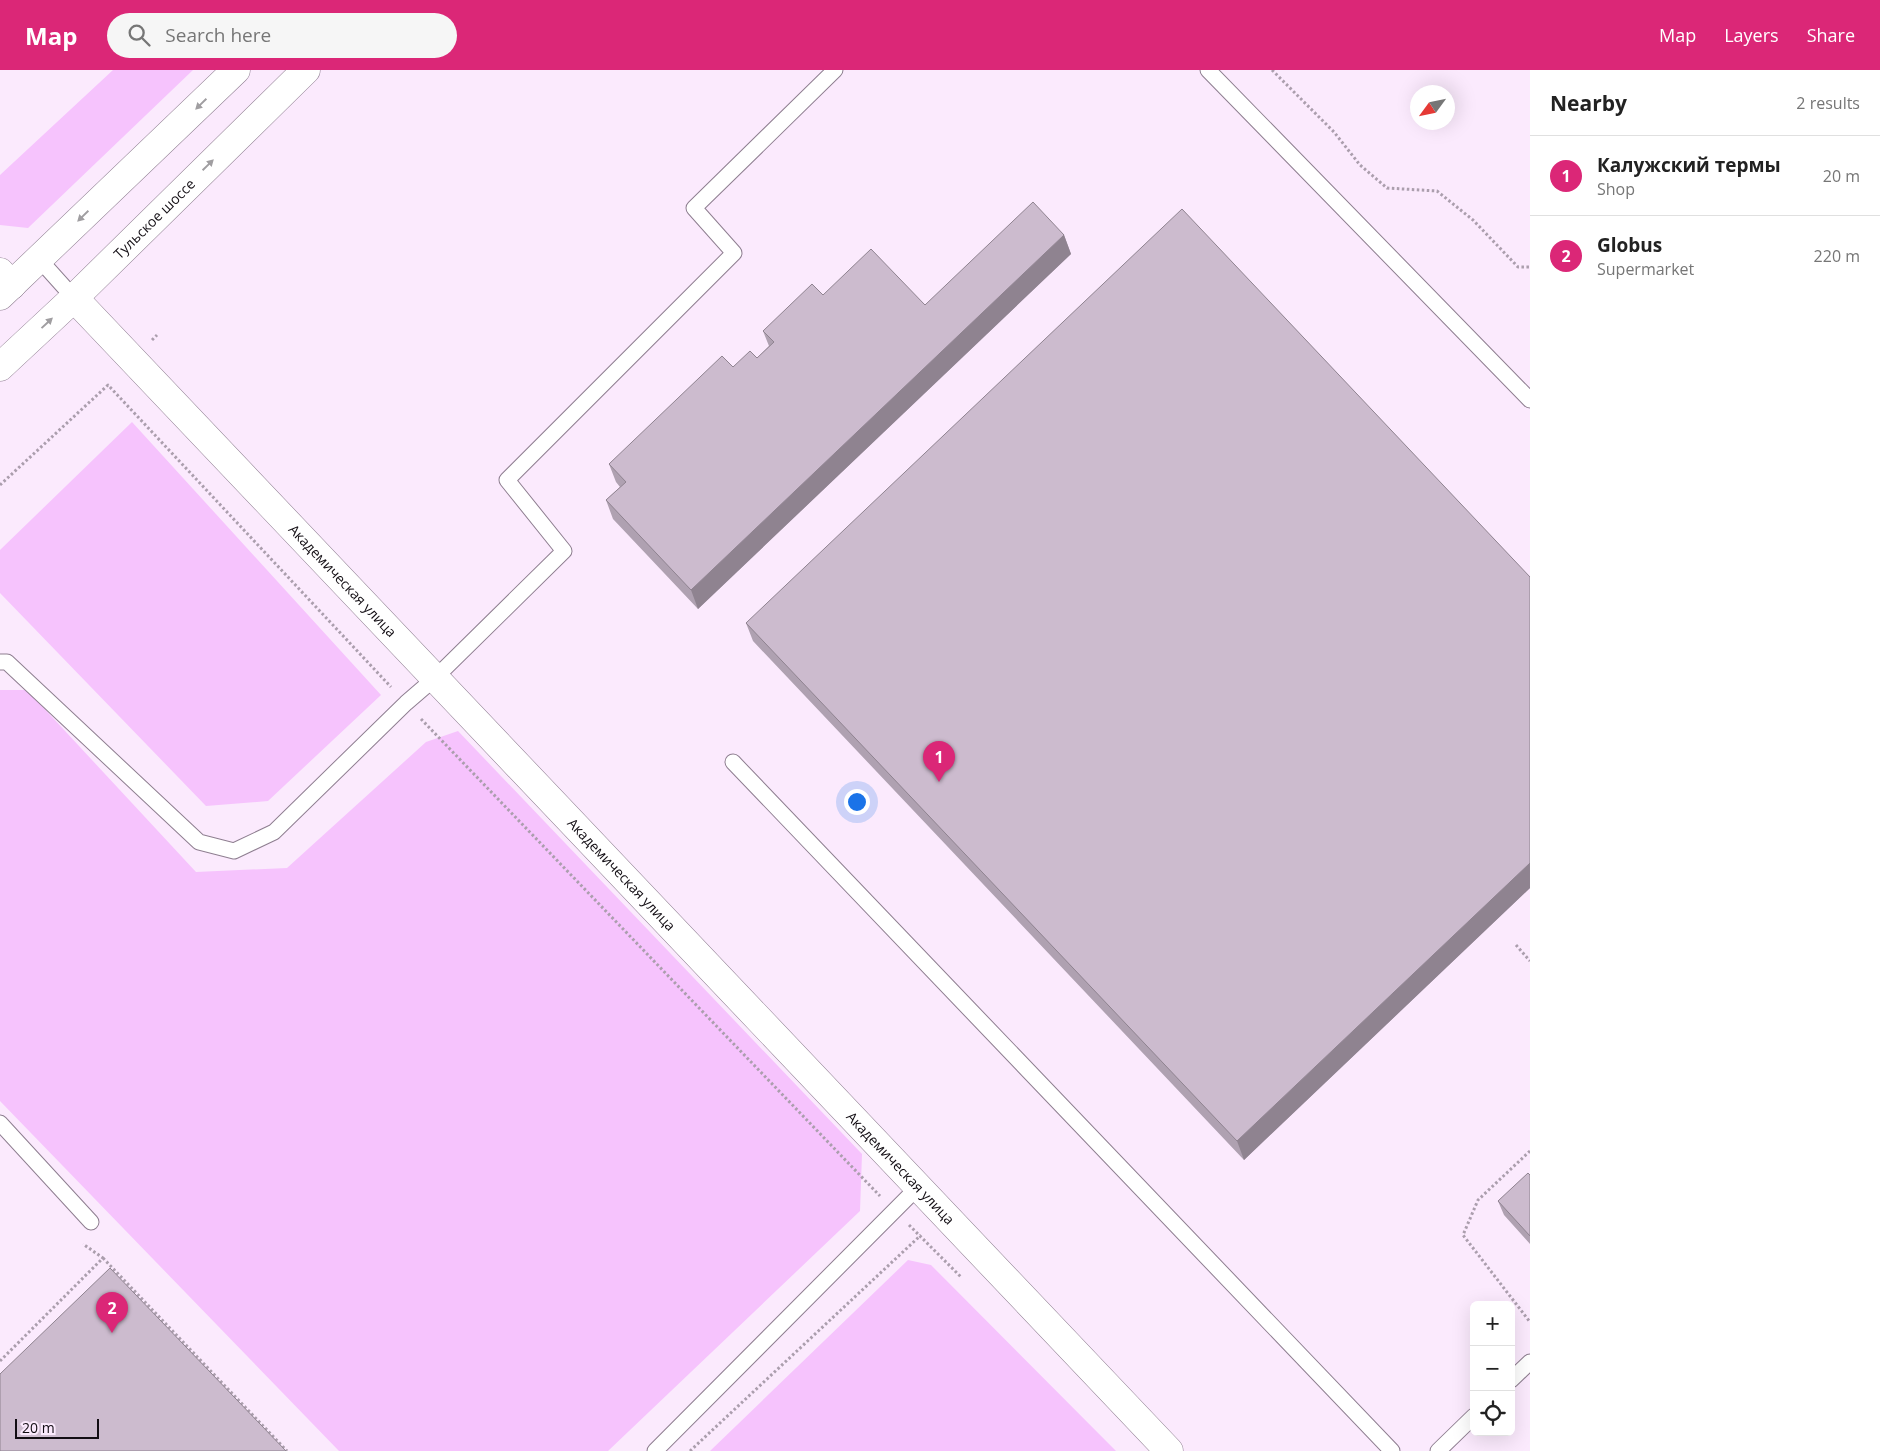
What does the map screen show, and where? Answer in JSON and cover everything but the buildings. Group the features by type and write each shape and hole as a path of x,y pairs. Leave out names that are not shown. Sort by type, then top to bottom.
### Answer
{"street":[{"path":"4,284 39,259 236,70"},
{"name":"Тульское шоссе","path":"0,367 74,298 306,70"},
{"name":"Академическая улица","path":"74,298 1169,1451"}],"lane":[{"path":"0,662 7,662 199,842 234,851 274,832 564,551 507,480 734,252 694,208 835,70"},
{"path":"1208,70 1530,400"},
{"path":"39,259 74,298"},
{"path":"733,762 1392,1451"},
{"path":"0,1123 91,1222"},
{"path":"655,1451 918,1188"},
{"path":"1515,1376 1530,1362"},
{"path":"1438,1451 1470,1420"}],"path":[{"path":"1272,70 1334,132 1360,165 1387,188 1437,191 1473,220 1518,267 1530,267"},
{"path":"0,486 108,384 406,703 894,1211 921,1235 968,1284"},
{"path":"1516,945 1530,961"},
{"path":"1530,1151 1478,1200 1463,1235 1530,1322"},
{"path":"690,1451 921,1235"},
{"path":"76,1238 103,1258 287,1451"},
{"path":"0,1360 103,1258"}],"shaded area":[{"path":"113,70 193,70 28,228 0,225 0,175"},
{"path":"132,422 381,695 268,801 206,806 0,593 0,550"},
{"path":"0,690 27,690 196,872 287,868 426,742 458,731 862,1154 860,1211 608,1451 339,1451 0,1101"},
{"path":"908,1260 931,1265 1116,1451 710,1451"}],"place":[{"name":"Калужский термы","path":"939,782"},
{"name":"Globus","path":"112,1333"}]}
